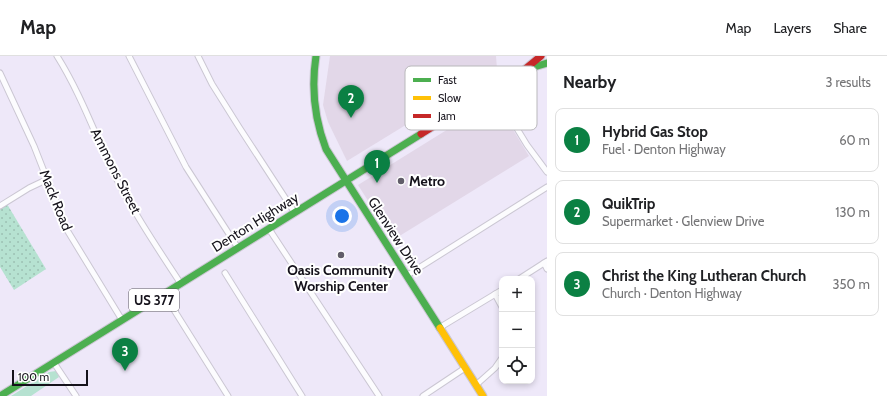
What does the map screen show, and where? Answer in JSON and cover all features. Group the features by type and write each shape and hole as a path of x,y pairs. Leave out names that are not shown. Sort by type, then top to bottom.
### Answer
{"main road":[{"name":"Glenview Drive","path":"316,56 312,84 316,121 326,149 483,396"},
{"name":"Denton Highway","path":"529,66 541,56"},
{"name":"Denton Highway","path":"537,66 547,63"},
{"name":"Denton Highway","path":"0,396 426,130"}],"street":[{"name":"Ammons Street","path":"57,56 72,80 111,167 142,222 181,284"},
{"path":"128,56 186,167 238,248"},
{"path":"198,56 224,102 295,213"},
{"name":"Mack Road","path":"0,73 48,179 70,236 122,320"},
{"path":"518,130 547,172"},
{"path":"0,206 29,188 48,179"},
{"path":"406,276 547,187"},
{"path":"269,229 380,396"},
{"path":"524,276 545,262 547,269"},
{"path":"225,272 302,396"},
{"path":"439,328 499,292"},
{"path":"164,294 228,396"},
{"path":"495,294 499,301"},
{"path":"476,385 495,368 499,362"},
{"path":"54,363 76,396"},
{"path":"423,396 465,368"}],"shaded area":[{"path":"330,56 496,56 497,66 405,66 405,125 347,161 328,122 323,105"},
{"path":"447,130 513,130 529,156 393,240 358,185"}],"green space":[{"path":"7,204 46,269 14,290 0,267 0,208"},
{"path":"56,371 59,377 31,396 11,396 49,372"}],"traffic: fast":[{"path":"316,56 314,80 316,115 326,149 440,328"},
{"path":"537,66 547,63"},
{"path":"0,396 421,134"}],"traffic: slow":[{"path":"440,328 483,396"}],"traffic: jam":[{"path":"529,66 541,56"},
{"path":"421,134 427,130"}],"place":[{"name":"QuikTrip","path":"351,118"},
{"name":"Metro","path":"401,181"},
{"name":"Hybrid Gas Stop","path":"377,183"},
{"name":"Oasis Community Worship Center","path":"341,255"},
{"name":"Christ the King Lutheran Church","path":"125,371"}]}
